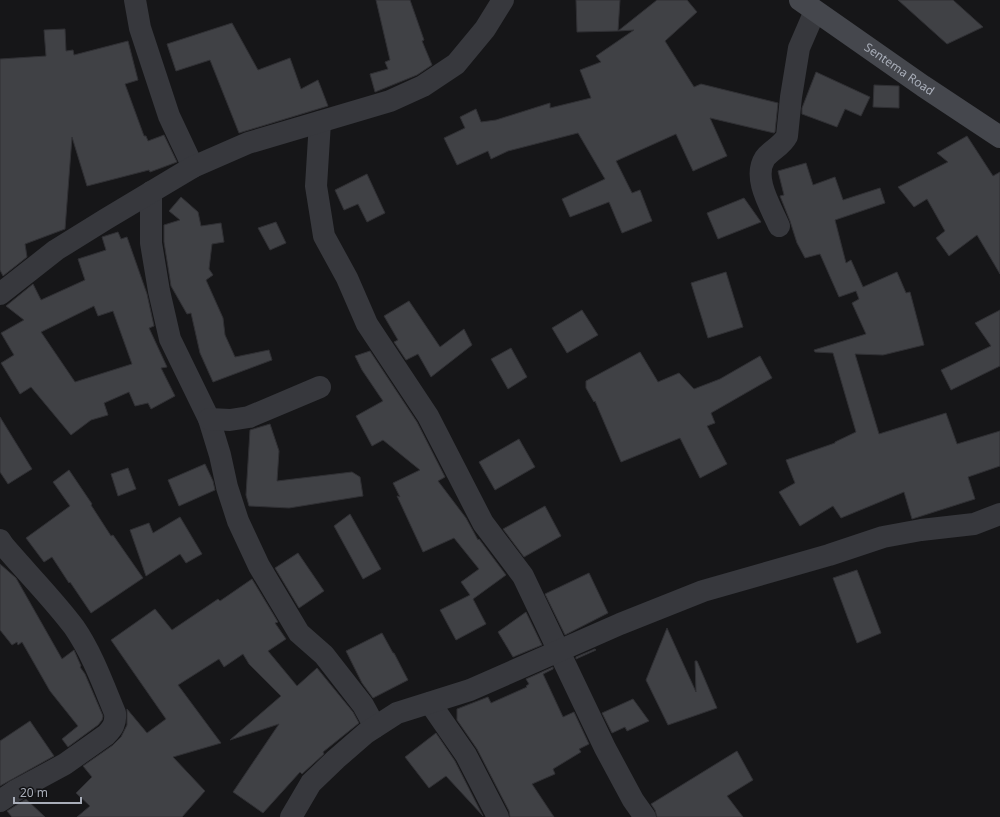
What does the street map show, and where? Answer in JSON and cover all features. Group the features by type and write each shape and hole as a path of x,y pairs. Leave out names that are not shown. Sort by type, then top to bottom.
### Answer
{"main road":[{"name":"Sentema Road","path":"807,5 923,86 1000,137"}],"street":[{"path":"135,0 140,28 169,116 193,167"},
{"path":"0,294 56,250 193,167 248,143 390,100 424,86 456,64 485,29 503,0"},
{"path":"779,226 761,184 760,173 762,164 766,157 785,141 787,136 791,97 807,5"},
{"path":"320,122 316,186 324,236 347,278 367,324 428,416 484,523 523,576 605,748 633,800 645,817"},
{"path":"151,192 151,243 159,291 170,339 209,419 220,455 227,487 238,521 259,566 299,633 324,655 363,705 375,727"},
{"path":"209,419 230,420 249,417 320,388"},
{"path":"290,817 311,783 366,732 397,713 470,690 620,624 703,591 829,555 883,537 921,530 974,524 1000,514"},
{"path":"0,540 74,627 84,642 100,676 116,717 112,729 106,735 65,764 15,791 0,801"},
{"path":"430,702 466,755 498,817"}],"building":[{"path":"376,0 410,0 424,40 422,41 432,65 417,75 375,92 370,74 388,69 385,62 390,60"},
{"path":"576,0 620,0 618,31 577,32"},
{"path":"657,0 687,0 697,12 665,41 694,87 701,84 778,103 774,133 710,118 727,156 693,171 676,134 616,161 632,193 640,190 652,221 622,233 609,202 570,217 562,199 605,179 578,133 508,151 491,159 488,151 457,165 444,138 465,128 460,117 476,109 481,122 496,120 550,103 550,108 591,98 580,70 601,62 596,56 634,30 618,31"},
{"path":"898,0 953,0 983,27 947,44"},
{"path":"232,23 258,70 290,58 301,89 318,80 328,106 239,133 210,60 176,71 167,44"},
{"path":"65,29 66,51 73,50 74,55 128,41 138,80 125,84 144,136 146,136 148,141 164,135 177,162 150,172 149,170 87,186 72,137 65,229 25,244 27,257 3,276 0,270 0,59 46,56 44,30"},
{"path":"816,72 870,97 861,116 845,109 837,127 802,114 802,108"},
{"path":"874,85 899,86 899,108 873,107"},
{"path":"967,136 993,176 1000,172 1000,274 977,235 949,256 936,238 945,231 927,199 914,207 898,187 948,162 937,153"},
{"path":"806,163 813,185 835,177 843,200 880,188 885,203 835,220 846,263 851,260 863,287 897,272 906,293 910,292 924,345 883,355 855,354 879,434 946,413 957,444 1000,431 1000,466 968,477 975,499 912,519 904,492 841,518 833,506 800,526 779,492 795,483 786,460 835,443 856,432 833,353 815,352 814,350 866,334 852,303 859,299 856,291 839,297 820,254 805,258 797,243 780,196 784,195 778,171"},
{"path":"367,174 385,213 367,222 358,204 344,210 335,190"},
{"path":"181,197 198,212 201,226 221,223 224,242 212,244 209,269 213,275 206,280 223,318 225,335 235,357 269,350 272,360 213,382 200,353 191,313 187,314 171,286 164,242 164,225 180,220 169,211"},
{"path":"744,198 761,222 718,239 707,213"},
{"path":"276,222 286,243 270,250 258,228"},
{"path":"118,232 121,239 127,237 147,294 154,326 149,328 167,367 161,368 175,396 151,409 148,403 135,406 129,392 104,403 108,415 91,420 71,435 31,387 20,394 1,363 14,355 1,333 24,320 6,306 33,284 41,300 85,280 78,259 106,250 102,237","holes":["94,306 98,316 113,311 132,364 75,382 41,332"]},
{"path":"726,272 743,327 708,338 691,283"},
{"path":"409,301 440,347 464,329 472,345 431,377 418,354 406,360 394,342 398,340 384,316"},
{"path":"582,310 598,335 567,353 552,328"},
{"path":"1000,310 1000,366 951,390 941,370 991,346 975,323"},
{"path":"511,348 527,377 508,389 491,359"},
{"path":"370,351 417,422 445,477 438,481 466,518 478,540 479,539 506,575 473,599 486,624 456,640 440,610 470,595 461,582 479,569 454,538 423,552 397,496 400,497 393,483 420,470 383,440 372,446 356,416 383,401 362,370 355,356"},
{"path":"640,352 658,382 679,373 694,389 720,379 760,356 772,378 711,413 715,423 707,426 727,464 700,478 680,438 621,462 595,401 594,402 586,388 586,381"},
{"path":"0,417 32,469 8,484 0,472"},
{"path":"270,424 279,451 277,481 352,472 360,477 363,496 289,508 249,506 246,495 250,430"},
{"path":"519,439 535,467 495,490 479,462"},
{"path":"205,464 213,481 215,490 179,506 168,480"},
{"path":"128,468 136,489 118,496 111,474"},
{"path":"69,470 111,536 113,535 143,578 91,613 52,557 44,562 26,538 70,506 53,482"},
{"path":"545,506 561,536 524,557 503,529"},
{"path":"350,514 381,569 363,579 334,526"},
{"path":"180,517 202,554 186,563 180,554 146,576 130,530 149,523 153,533"},
{"path":"298,553 324,591 299,608 275,568"},
{"path":"0,564 16,578 62,659 74,650 81,666 80,667 85,674 103,716 98,725 68,747 62,739 78,726 50,691 22,642 18,645 17,642 12,645 0,630"},
{"path":"857,570 881,633 857,643 833,578"},
{"path":"589,573 608,613 565,635 545,594"},
{"path":"252,579 278,622 275,623 286,639 268,651 297,686 317,668 353,712 359,723 323,752 324,754 302,774 300,772 263,813 233,792 279,724 230,740 281,696 249,664 243,654 224,667 219,659 178,685 221,743 173,757 205,791 182,817 77,817 90,806 76,793 92,777 83,766 113,745 121,737 127,725 127,709 147,733 166,719 111,640 155,609 172,630 218,599 220,601"},
{"path":"526,612 542,645 513,657 498,632"},
{"path":"667,628 696,692 695,661 697,661 717,708 668,725 646,680"},
{"path":"382,633 408,680 373,698 362,683 346,651"},
{"path":"595,649 596,650 576,659 576,657"},
{"path":"553,667 553,669 543,674 563,717 574,712 589,744 579,749 581,752 553,769 555,774 532,784 554,817 510,817 509,811 477,749 457,720 457,709 488,697 491,703 527,687 526,686 529,684 526,679"},
{"path":"633,699 649,721 627,731 625,727 612,733 602,713"},
{"path":"30,721 54,756 0,786 0,741"},
{"path":"436,733 455,761 483,816 446,776 429,788 405,757"},
{"path":"737,751 753,780 727,796 743,817 657,817 651,804"},
{"path":"26,799 45,817 12,817 7,811"}]}
